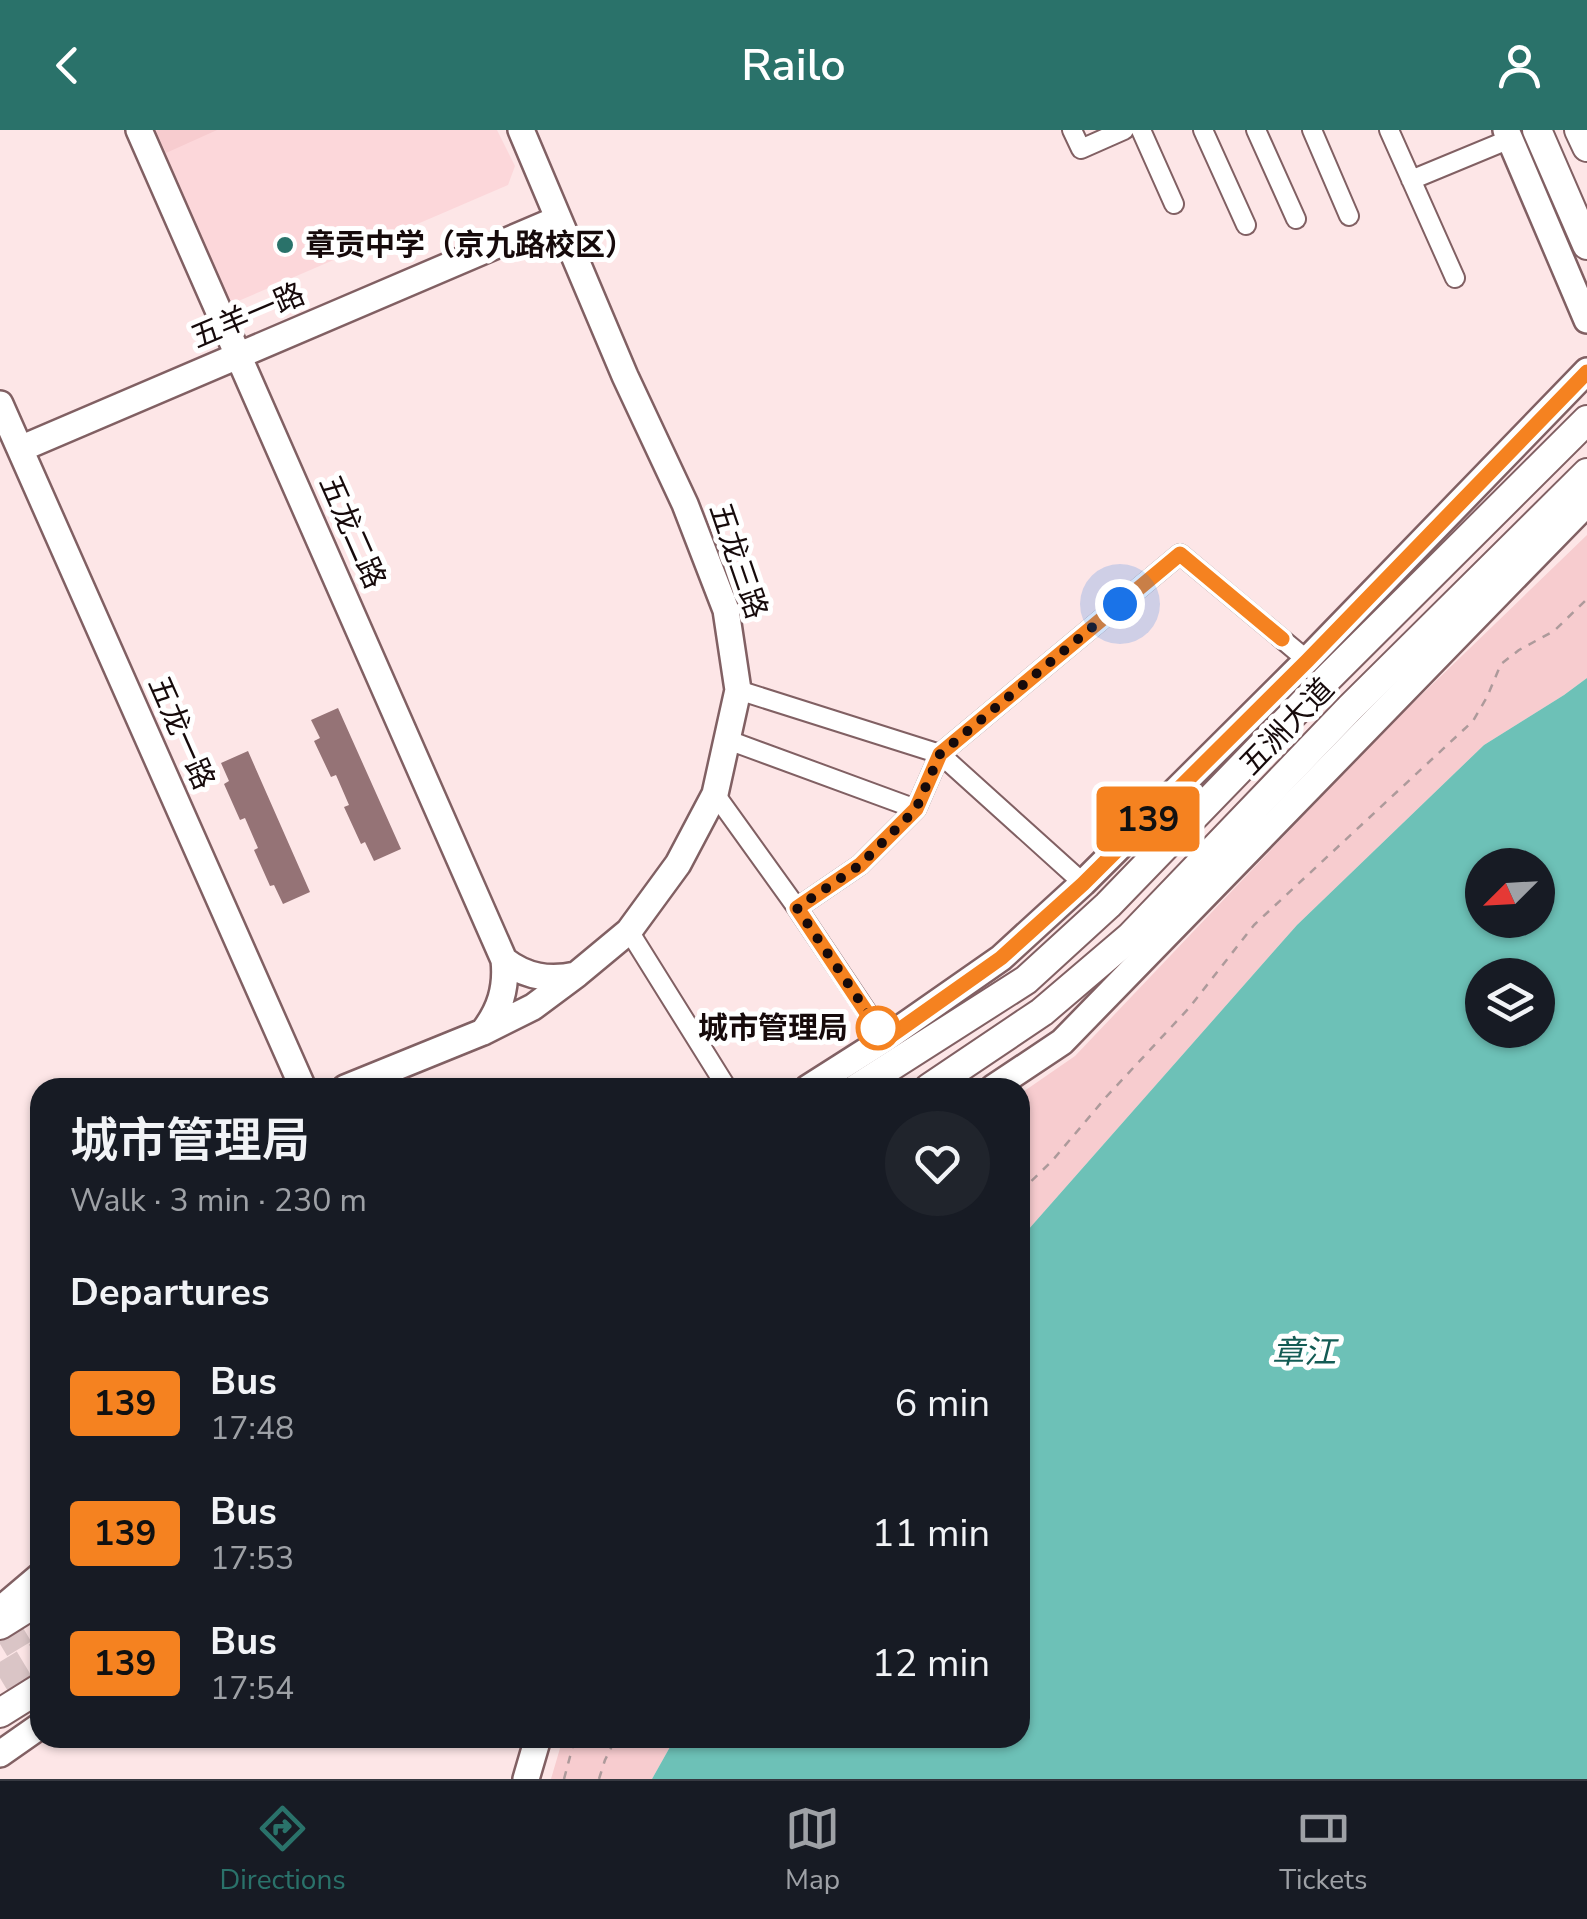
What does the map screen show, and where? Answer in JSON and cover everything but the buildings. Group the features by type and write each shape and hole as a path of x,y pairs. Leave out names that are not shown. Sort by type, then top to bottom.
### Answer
{"main road":[{"path":"1538,130 1587,245"},
{"path":"1579,130 1587,147"},
{"name":"五洲大道","path":"873,1078 1026,980 1108,905 1326,680 1587,420"},
{"name":"五洲大道","path":"944,1078 1042,1012 1130,937 1350,708 1587,473"},
{"path":"0,1625 30,1606"},
{"path":"0,1716 30,1695"}],"street":[{"name":"五龙二路","path":"139,130 504,960"},
{"name":"五龙三路","path":"370,1078 483,1032 532,1007 629,931 678,864 716,794 738,690 726,610 685,504 625,376 521,130"},
{"path":"1072,130 1081,148 1124,130"},
{"path":"1141,130 1174,204"},
{"path":"1203,130 1246,225"},
{"path":"1256,130 1296,218"},
{"path":"1312,130 1348,216"},
{"path":"1389,130 1455,278"},
{"path":"1411,180 1508,134 1587,320"},
{"name":"五羊一路","path":"20,449 558,219"},
{"path":"824,1078 1001,958 1083,884 1308,660 1587,372"},
{"name":"五龙一路","path":"0,404 299,1078"},
{"path":"1007,1078 1062,1042 1587,503"},
{"path":"797,908 860,865 916,809 940,754 1180,554 1308,660"},
{"path":"738,690 940,754 1083,884"},
{"path":"728,740 916,809"},
{"path":"716,794 885,1040"},
{"path":"629,931 722,1078"},
{"path":"504,960 520,971 541,977 576,975"},
{"path":"483,1032 502,998 504,960"},
{"path":"0,1595 30,1579"},
{"path":"0,1610 30,1583"},
{"path":"0,1716 30,1706"},
{"path":"0,1754 30,1733"},
{"path":"509,1779 519,1748"},
{"path":"526,1779 535,1748"}],"path":[{"path":"1030,1182 1189,1008 1254,925 1473,721 1501,664 1554,631 1587,599"},
{"path":"564,1779 572,1748"},
{"path":"599,1779 611,1748"}],"shaded area":[{"name":"章贡中学（京九路校区）","path":"150,130 497,130 515,166 508,185 229,305"},
{"path":"217,130 166,153 156,131"},
{"path":"1587,535 1587,678 1484,745 1297,925 1030,1228 1030,1087 1075,1056 1382,733"},
{"path":"560,1748 669,1748 652,1779 551,1779"}],"water":[{"name":"章江","path":"1587,678 1587,1779 652,1779 669,1748 1030,1748 1030,1228 1297,925 1484,745"}],"tunnel":[{"path":"0,1644 30,1626"},
{"path":"0,1678 30,1660"}],"bus line":[{"name":"139","path":"1282,639 1180,554 940,754 916,809 860,865 797,908 885,1040 1001,958 1083,884 1308,660 1587,372"}],"place":[{"name":"章贡中学（京九路校区）","path":"285,245"},
{"name":"城市管理局","path":"878,1028"}],"route":[{"path":"878,1028 797,908 860,865 916,809 940,754 1120,604"}]}
